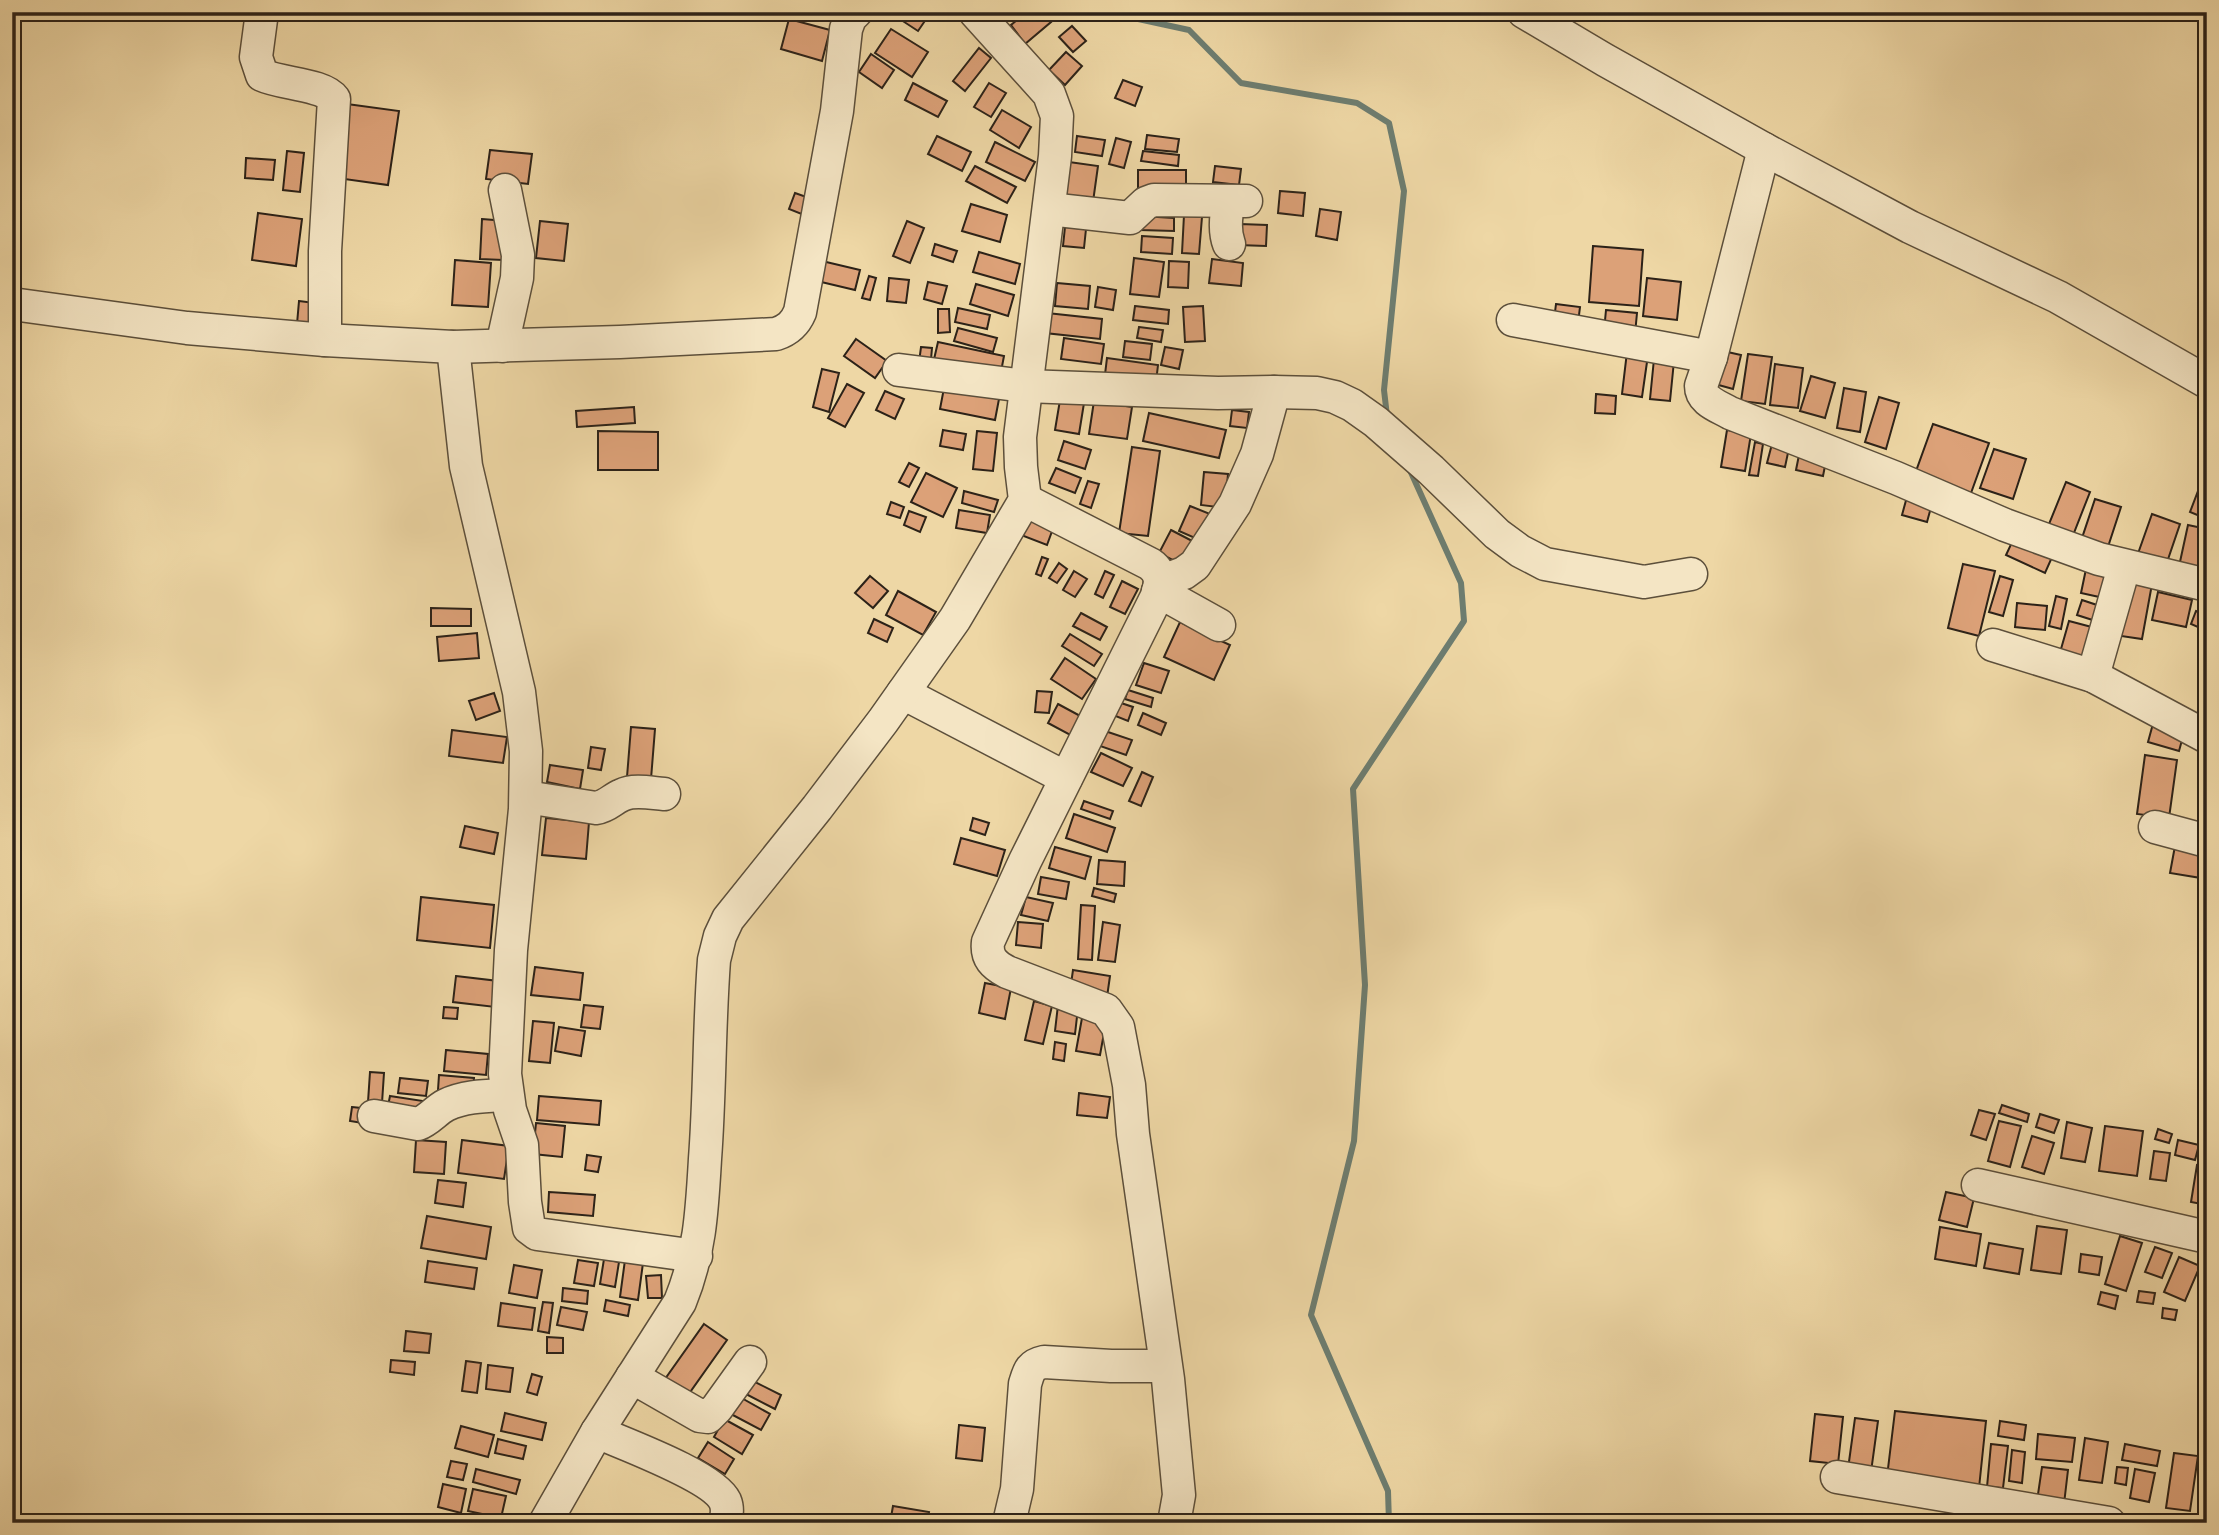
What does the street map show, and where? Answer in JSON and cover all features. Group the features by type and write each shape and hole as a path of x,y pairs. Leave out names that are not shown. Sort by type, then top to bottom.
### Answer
{"street":[{"path":"262,12 256,57 262,75 327,92 334,99 325,251 325,340"},
{"path":"12,304 187,328 325,340 453,347 745,337 787,330 800,312 836,111 845,36 850,18 856,12"},
{"path":"545,1523 597,1432 680,1301 696,1256 706,1155 714,960 727,919 817,808 903,693 955,619 1025,500 1020,437 1049,209 1057,116 1049,94 975,12"},
{"path":"1524,12 1765,149 1910,227 2058,297 2207,383"},
{"path":"1765,149 1701,391 1705,399 1730,413 1896,478 2005,525 2124,567 2207,585"},
{"path":"502,346 517,278 518,255 505,190"},
{"path":"1049,209 1130,218 1146,203 1154,200 1237,201 1226,228 1229,244"},
{"path":"1513,320 1711,357"},
{"path":"453,347 466,466 519,692 526,751 526,797 511,950 506,1095 522,1145 529,1228 533,1232 696,1256"},
{"path":"899,370 1025,386 1317,393 1335,397 1376,422 1431,470 1497,534 1520,551 1545,564 1644,582 1691,574"},
{"path":"1159,586 1195,565 1235,504 1256,454 1275,392"},
{"path":"1025,500 1150,565 1156,569 1159,586 1025,861 988,942 987,951 994,965 1106,1010 1115,1020 1129,1085 1133,1134 1165,1366 1179,1495 1174,1523"},
{"path":"2093,676 2124,567"},
{"path":"1159,586 1219,625"},
{"path":"1993,645 2093,676 2207,737"},
{"path":"903,693 1066,778"},
{"path":"526,797 596,808 606,807 617,797 629,792 664,794"},
{"path":"2155,827 2207,841"},
{"path":"374,1116 418,1124 458,1100 506,1095"},
{"path":"1978,1185 2207,1237"},
{"path":"632,1377 700,1416 708,1417 750,1362"},
{"path":"1009,1523 1017,1489 1025,1384 1030,1368 1044,1362 1165,1366"},
{"path":"597,1432 668,1463 715,1490 725,1500 725,1523"},
{"path":"1838,1477 2109,1523"}],"building":[{"path":"931,12 918,31 892,14"},
{"path":"1027,12 1043,12 1051,22 1025,44 1011,25"},
{"path":"789,19 830,30 822,61 781,49"},
{"path":"1072,26 1086,41 1073,52 1059,37"},
{"path":"891,29 928,52 912,77 875,53"},
{"path":"979,48 991,58 965,91 953,81"},
{"path":"1066,52 1082,66 1065,85 1049,70"},
{"path":"871,54 894,70 882,88 859,72"},
{"path":"1123,80 1142,87 1135,106 1115,98"},
{"path":"913,83 947,101 938,117 905,100"},
{"path":"989,83 1006,93 991,117 974,107"},
{"path":"347,104 399,111 388,185 337,178"},
{"path":"1002,110 1031,127 1019,148 990,130"},
{"path":"1147,135 1179,139 1177,152 1145,149"},
{"path":"937,136 971,152 962,171 928,154"},
{"path":"1077,136 1105,140 1102,156 1075,152"},
{"path":"1116,138 1131,142 1124,168 1109,164"},
{"path":"995,142 1035,162 1025,181 986,162"},
{"path":"490,150 532,154 528,184 486,179"},
{"path":"287,151 304,153 300,192 283,190"},
{"path":"1143,151 1179,155 1178,166 1141,161"},
{"path":"246,158 275,160 273,180 245,178"},
{"path":"1069,162 1098,166 1092,209 1063,205"},
{"path":"975,166 1016,187 1007,203 966,181"},
{"path":"1215,166 1241,169 1239,185 1213,182"},
{"path":"1138,170 1186,170 1186,194 1138,194"},
{"path":"1280,191 1305,193 1303,216 1278,213"},
{"path":"795,193 815,200 809,217 789,209"},
{"path":"971,204 1007,215 1000,242 962,231"},
{"path":"1320,209 1341,212 1337,240 1316,236"},
{"path":"258,213 302,219 296,266 252,260"},
{"path":"1184,215 1202,217 1199,254 1182,253"},
{"path":"1141,216 1174,218 1174,231 1140,230"},
{"path":"482,219 506,221 503,260 480,259"},
{"path":"540,221 568,224 564,261 536,258"},
{"path":"907,221 924,228 910,263 893,256"},
{"path":"1240,224 1267,225 1266,246 1238,245"},
{"path":"1065,227 1086,229 1084,248 1063,246"},
{"path":"1142,236 1173,238 1172,254 1141,252"},
{"path":"935,244 957,251 953,262 932,255"},
{"path":"1593,246 1643,250 1639,306 1589,302"},
{"path":"979,252 1020,264 1015,284 973,272"},
{"path":"1134,258 1164,262 1159,297 1130,294"},
{"path":"1212,259 1243,263 1241,286 1209,283"},
{"path":"455,260 491,263 488,307 452,305"},
{"path":"822,261 860,270 855,290 817,281"},
{"path":"1169,261 1189,262 1188,288 1168,287"},
{"path":"869,276 876,278 870,300 862,298"},
{"path":"889,278 909,280 906,303 887,301"},
{"path":"1647,278 1681,282 1677,320 1643,316"},
{"path":"928,282 947,286 942,304 924,299"},
{"path":"1057,283 1090,286 1088,309 1055,306"},
{"path":"976,284 1014,295 1008,316 970,304"},
{"path":"1098,287 1116,290 1113,310 1095,307"},
{"path":"299,301 315,303 312,325 297,324"},
{"path":"1556,304 1580,307 1578,323 1554,320"},
{"path":"1135,306 1169,310 1168,324 1133,320"},
{"path":"1203,306 1205,341 1185,342 1183,307"},
{"path":"958,308 990,315 987,329 955,322"},
{"path":"938,309 949,309 950,332 938,333"},
{"path":"1606,310 1637,313 1635,334 1604,331"},
{"path":"1047,313 1102,319 1100,339 1045,333"},
{"path":"1139,327 1163,330 1161,342 1137,338"},
{"path":"958,328 997,338 993,352 954,341"},
{"path":"1064,338 1104,344 1101,364 1061,359"},
{"path":"856,339 887,361 875,378 844,356"},
{"path":"1125,341 1152,344 1150,360 1123,357"},
{"path":"938,342 1004,356 999,382 932,368"},
{"path":"921,347 932,348 930,371 918,370"},
{"path":"1165,347 1183,350 1179,369 1161,365"},
{"path":"1723,351 1741,355 1733,389 1715,384"},
{"path":"1627,352 1648,355 1642,397 1622,394"},
{"path":"1748,354 1772,357 1765,404 1741,401"},
{"path":"1107,358 1158,365 1155,390 1104,383"},
{"path":"1654,359 1674,361 1670,401 1650,399"},
{"path":"1775,364 1803,368 1798,408 1770,405"},
{"path":"822,369 839,373 829,412 813,407"},
{"path":"1811,376 1835,383 1825,418 1800,411"},
{"path":"847,384 864,393 845,427 828,418"},
{"path":"944,388 999,399 995,420 940,409"},
{"path":"1844,388 1866,392 1860,432 1837,428"},
{"path":"885,391 904,399 895,419 876,410"},
{"path":"1596,394 1616,396 1615,414 1595,413"},
{"path":"1879,397 1899,403 1886,449 1865,442"},
{"path":"1060,400 1084,403 1079,434 1055,430"},
{"path":"1094,401 1132,407 1127,439 1089,434"},
{"path":"634,407 635,423 577,427 576,411"},
{"path":"1232,410 1249,412 1247,428 1230,426"},
{"path":"1149,413 1226,430 1219,458 1143,441"},
{"path":"1933,424 1989,443 1971,493 1915,474"},
{"path":"943,430 966,434 963,450 940,446"},
{"path":"1727,430 1751,434 1745,471 1721,467"},
{"path":"598,431 658,432 658,470 598,470"},
{"path":"977,431 997,433 993,471 973,469"},
{"path":"1064,441 1091,450 1085,469 1058,460"},
{"path":"1755,442 1763,444 1758,476 1749,475"},
{"path":"1772,444 1789,448 1785,467 1767,463"},
{"path":"1132,447 1160,451 1148,536 1119,533"},
{"path":"1994,449 2026,459 2013,499 1980,488"},
{"path":"1800,450 1827,456 1823,476 1796,470"},
{"path":"909,463 919,468 909,487 899,482"},
{"path":"1056,468 1081,478 1075,493 1049,483"},
{"path":"1204,472 1228,474 1225,508 1201,505"},
{"path":"926,473 957,488 943,517 911,502"},
{"path":"2203,478 2207,479 2207,519 2190,512"},
{"path":"1088,481 1099,484 1091,508 1080,504"},
{"path":"2066,482 2090,492 2070,543 2045,534"},
{"path":"964,491 998,500 994,512 962,503"},
{"path":"1908,493 1933,500 1927,522 1902,515"},
{"path":"2095,499 2121,507 2105,556 2079,547"},
{"path":"891,502 904,507 900,518 887,514"},
{"path":"1190,506 1215,516 1204,542 1179,531"},
{"path":"959,510 990,515 987,533 956,528"},
{"path":"909,511 926,517 920,532 904,525"},
{"path":"1030,513 1055,523 1047,545 1021,535"},
{"path":"2152,514 2180,524 2164,571 2135,562"},
{"path":"2188,525 2207,529 2199,575 2178,571"},
{"path":"1171,530 1200,545 1188,568 1159,553"},
{"path":"2014,538 2053,555 2045,573 2006,555"},
{"path":"1042,557 1048,559 1041,576 1036,574"},
{"path":"1059,563 1067,569 1057,583 1049,578"},
{"path":"1963,564 1995,571 1979,636 1948,628"},
{"path":"2086,569 2118,576 2113,600 2081,593"},
{"path":"1074,571 1087,579 1075,597 1063,590"},
{"path":"1105,571 1114,575 1103,598 1095,594"},
{"path":"870,576 888,591 873,608 855,593"},
{"path":"2000,576 2013,580 2003,616 1989,612"},
{"path":"2131,580 2152,584 2142,639 2121,636"},
{"path":"1122,581 1138,589 1125,614 1110,607"},
{"path":"898,591 936,612 923,635 886,615"},
{"path":"2158,592 2192,600 2186,627 2152,620"},
{"path":"2056,596 2067,599 2061,629 2049,626"},
{"path":"2082,600 2109,609 2105,624 2077,615"},
{"path":"2017,603 2047,606 2045,630 2015,627"},
{"path":"431,608 471,609 471,626 431,626"},
{"path":"2196,611 2207,615 2207,631 2191,624"},
{"path":"1081,613 1107,627 1100,640 1073,626"},
{"path":"874,619 893,628 887,642 868,633"},
{"path":"2069,621 2103,630 2091,673 2057,663"},
{"path":"1180,622 1230,645 1214,680 1164,657"},
{"path":"477,633 479,658 439,661 437,637"},
{"path":"1070,634 1102,654 1094,666 1062,646"},
{"path":"1065,658 1096,679 1082,699 1051,679"},
{"path":"1144,663 1169,671 1161,693 1136,685"},
{"path":"1128,690 1153,698 1151,707 1125,699"},
{"path":"1037,691 1052,692 1049,713 1035,712"},
{"path":"494,693 500,711 476,720 469,701"},
{"path":"1118,702 1133,707 1128,721 1113,715"},
{"path":"1058,704 1084,718 1074,737 1048,723"},
{"path":"1143,713 1166,723 1161,735 1138,725"},
{"path":"2154,720 2185,729 2179,751 2148,742"},
{"path":"631,727 655,729 651,779 627,777"},
{"path":"452,730 507,737 503,763 449,756"},
{"path":"1105,731 1132,740 1126,755 1100,746"},
{"path":"591,747 605,749 601,770 588,768"},
{"path":"1101,753 1132,768 1123,786 1091,772"},
{"path":"2145,755 2177,760 2169,818 2137,814"},
{"path":"550,765 583,770 580,789 547,782"},
{"path":"1142,772 1153,777 1141,806 1129,801"},
{"path":"1084,801 1113,811 1110,819 1081,809"},
{"path":"1074,814 1115,828 1107,852 1066,838"},
{"path":"546,818 589,822 586,859 542,855"},
{"path":"973,818 989,823 985,835 970,830"},
{"path":"465,826 498,833 494,854 460,847"},
{"path":"961,838 1005,850 997,876 954,864"},
{"path":"2175,846 2206,851 2201,878 2170,873"},
{"path":"1055,847 1091,857 1085,879 1049,868"},
{"path":"1099,860 1125,862 1124,886 1097,884"},
{"path":"1041,877 1069,882 1066,899 1038,894"},
{"path":"1094,888 1116,894 1114,902 1092,896"},
{"path":"421,897 494,905 490,948 417,940"},
{"path":"1026,897 1053,903 1048,921 1021,915"},
{"path":"1081,905 1095,906 1092,960 1078,959"},
{"path":"1018,922 1043,924 1041,948 1016,945"},
{"path":"1103,922 1120,925 1115,962 1098,960"},
{"path":"535,967 583,973 580,1000 531,995"},
{"path":"1073,970 1110,976 1107,997 1070,991"},
{"path":"456,976 498,981 495,1007 453,1002"},
{"path":"985,983 1011,988 1005,1019 979,1013"},
{"path":"1034,1001 1052,1006 1043,1044 1025,1040"},
{"path":"584,1005 603,1007 600,1029 581,1027"},
{"path":"1058,1005 1078,1008 1075,1034 1055,1031"},
{"path":"444,1007 458,1008 457,1019 443,1018"},
{"path":"1082,1018 1106,1022 1100,1055 1076,1051"},
{"path":"533,1021 554,1023 550,1063 529,1061"},
{"path":"559,1027 585,1031 581,1056 555,1051"},
{"path":"1055,1042 1066,1044 1064,1061 1053,1059"},
{"path":"446,1050 488,1054 486,1075 444,1071"},
{"path":"370,1072 384,1073 382,1103 368,1102"},
{"path":"439,1075 474,1078 473,1093 438,1090"},
{"path":"400,1078 428,1081 426,1096 398,1093"},
{"path":"1079,1093 1110,1097 1107,1118 1077,1115"},
{"path":"390,1096 423,1101 420,1116 387,1111"},
{"path":"539,1096 601,1101 599,1125 537,1120"},
{"path":"2002,1105 2029,1114 2027,1122 1999,1113"},
{"path":"352,1107 370,1109 369,1124 350,1121"},
{"path":"1979,1110 1995,1114 1986,1140 1971,1135"},
{"path":"2040,1114 2059,1120 2054,1133 2036,1127"},
{"path":"1999,1121 2021,1126 2010,1167 1988,1161"},
{"path":"2067,1122 2092,1128 2085,1162 2061,1158"},
{"path":"536,1123 565,1126 562,1157 533,1154"},
{"path":"2105,1126 2143,1131 2137,1176 2099,1171"},
{"path":"2158,1129 2172,1134 2169,1143 2155,1139"},
{"path":"2032,1136 2054,1143 2044,1174 2022,1167"},
{"path":"416,1140 446,1142 444,1174 414,1172"},
{"path":"462,1140 509,1146 504,1179 458,1173"},
{"path":"2178,1140 2199,1145 2195,1160 2175,1155"},
{"path":"2154,1151 2170,1153 2166,1181 2150,1179"},
{"path":"587,1155 601,1157 598,1172 585,1170"},
{"path":"2197,1165 2207,1167 2207,1205 2191,1202"},
{"path":"438,1180 466,1183 463,1207 435,1203"},
{"path":"549,1192 595,1195 593,1216 548,1212"},
{"path":"1946,1192 1974,1198 1967,1227 1939,1220"},
{"path":"427,1216 491,1227 486,1259 421,1248"},
{"path":"2037,1226 2067,1230 2061,1274 2031,1270"},
{"path":"1940,1227 1981,1234 1976,1266 1935,1259"},
{"path":"2120,1236 2142,1243 2126,1291 2105,1284"},
{"path":"1989,1243 2023,1249 2019,1274 1984,1268"},
{"path":"2155,1247 2172,1253 2162,1278 2145,1272"},
{"path":"2081,1254 2102,1257 2099,1275 2079,1272"},
{"path":"2179,1257 2200,1266 2185,1301 2164,1292"},
{"path":"604,1259 619,1262 615,1287 600,1284"},
{"path":"578,1260 598,1263 594,1286 574,1283"},
{"path":"625,1260 643,1263 638,1300 620,1297"},
{"path":"428,1261 477,1268 474,1289 425,1282"},
{"path":"514,1265 542,1270 537,1298 509,1293"},
{"path":"661,1275 662,1298 648,1298 646,1276"},
{"path":"563,1288 588,1291 587,1304 562,1301"},
{"path":"2139,1291 2155,1293 2153,1304 2137,1302"},
{"path":"2101,1292 2118,1296 2115,1309 2098,1304"},
{"path":"606,1300 630,1305 628,1316 604,1311"},
{"path":"543,1302 553,1303 549,1333 538,1331"},
{"path":"501,1303 535,1308 532,1330 498,1326"},
{"path":"561,1307 587,1312 583,1330 557,1325"},
{"path":"2163,1308 2177,1310 2175,1320 2162,1318"},
{"path":"704,1324 727,1340 688,1395 665,1379"},
{"path":"406,1331 431,1334 429,1353 404,1351"},
{"path":"547,1337 563,1338 563,1353 547,1353"},
{"path":"391,1360 415,1362 414,1375 390,1372"},
{"path":"466,1361 481,1363 477,1393 462,1391"},
{"path":"488,1365 513,1368 510,1392 486,1389"},
{"path":"532,1374 542,1377 537,1395 527,1392"},
{"path":"749,1379 781,1395 775,1409 742,1392"},
{"path":"738,1396 770,1414 761,1430 729,1413"},
{"path":"1895,1411 1986,1421 1979,1488 1887,1477"},
{"path":"505,1413 546,1423 542,1440 501,1431"},
{"path":"1815,1414 1843,1417 1838,1464 1810,1461"},
{"path":"1855,1418 1878,1421 1871,1472 1848,1469"},
{"path":"724,1419 753,1435 742,1454 714,1437"},
{"path":"2000,1421 2026,1425 2024,1440 1998,1436"},
{"path":"959,1425 985,1428 982,1461 956,1458"},
{"path":"461,1426 494,1435 488,1457 455,1448"},
{"path":"2038,1434 2075,1438 2072,1462 2036,1459"},
{"path":"2085,1438 2108,1442 2102,1483 2079,1480"},
{"path":"498,1439 526,1446 523,1459 495,1453"},
{"path":"708,1442 734,1459 725,1474 698,1458"},
{"path":"1991,1444 2008,1446 2003,1488 1987,1487"},
{"path":"2125,1444 2160,1451 2157,1466 2122,1460"},
{"path":"2012,1450 2025,1452 2022,1483 2009,1481"},
{"path":"2174,1453 2198,1456 2190,1511 2166,1508"},
{"path":"451,1461 467,1464 463,1480 447,1477"},
{"path":"2042,1467 2068,1470 2064,1504 2037,1501"},
{"path":"2117,1467 2128,1468 2126,1485 2115,1483"},
{"path":"476,1469 520,1480 516,1494 473,1482"},
{"path":"2135,1469 2155,1473 2149,1502 2130,1498"},
{"path":"2207,1473 2207,1513 2201,1512"},
{"path":"443,1484 466,1489 461,1513 438,1507"},
{"path":"473,1489 506,1496 501,1518 468,1511"},
{"path":"893,1506 929,1512 927,1523 890,1523"},
{"path":"940,1516 965,1520 965,1523 940,1523"}],"waterway":[{"path":"1106,12 1189,30 1241,83 1357,103 1389,123 1404,191 1384,390 1387,416"},
{"path":"1389,1523 1388,1491 1311,1315 1354,1141 1365,985 1353,789 1464,621 1461,583 1409,468"}]}
